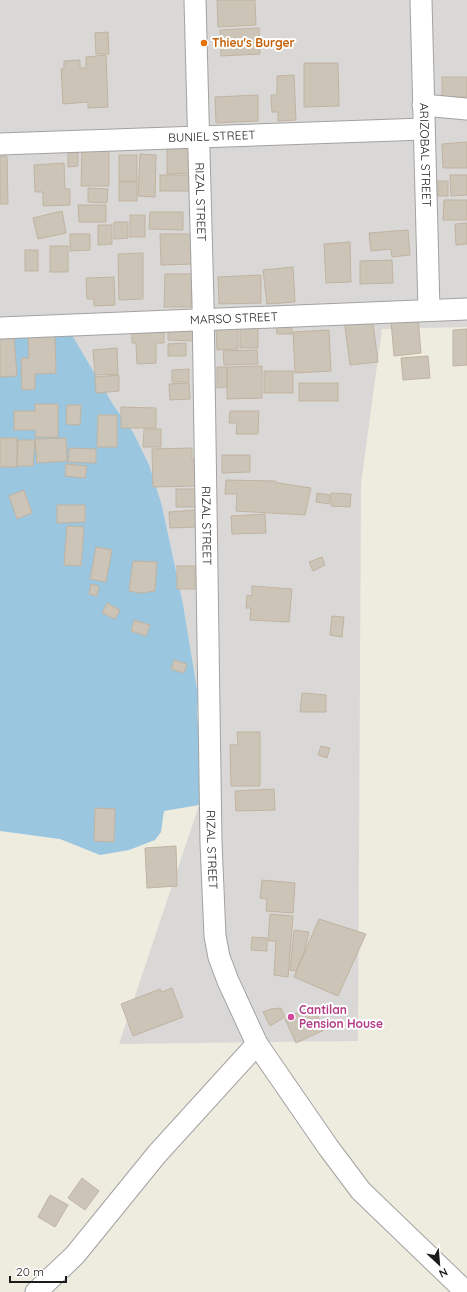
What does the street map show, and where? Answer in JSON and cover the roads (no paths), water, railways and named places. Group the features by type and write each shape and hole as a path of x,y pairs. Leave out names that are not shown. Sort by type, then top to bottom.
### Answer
{"street":[{"name":"RIZAL STREET","path":"195,0 203,319 210,843 215,936 228,981 257,1044 328,1147 361,1191 466,1292"},
{"name":"ARIZOBAL STREET","path":"421,0 429,310"},
{"path":"423,105 467,109"},
{"name":"BUNIEL STREET","path":"0,144 424,129"},
{"name":"MARSO STREET","path":"0,328 467,309"},
{"path":"36,1292 75,1255 157,1154 257,1044"}],"water":[{"path":"0,333 72,335 114,406 133,432 149,465 162,506 183,604 198,695 197,713 200,749 199,805 164,811 161,832 155,840 129,850 100,855 60,839 0,831"}],"place":[{"name":"Thieu's Burger","path":"204,43"},
{"name":"Cantilan Pension House","path":"291,1017"}]}
